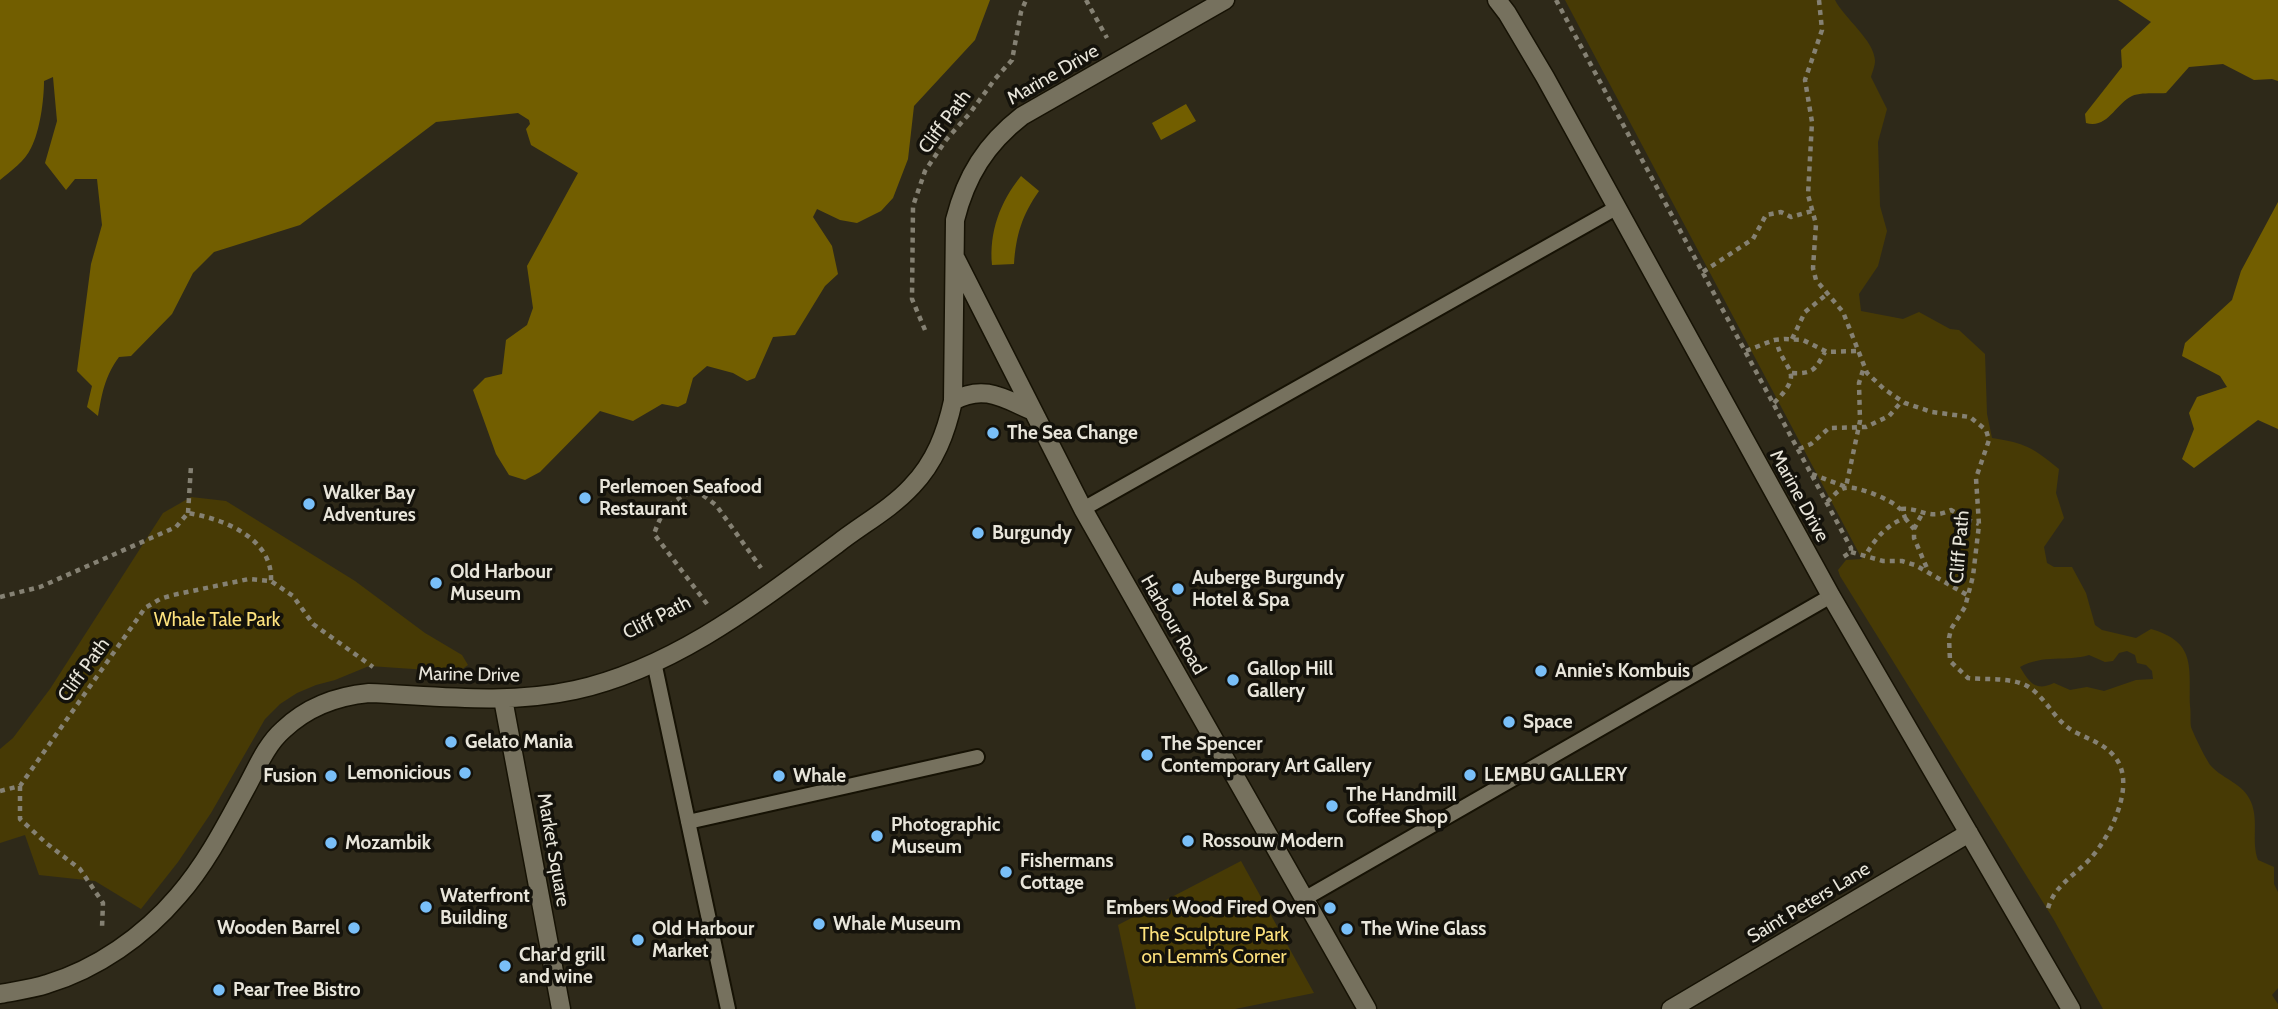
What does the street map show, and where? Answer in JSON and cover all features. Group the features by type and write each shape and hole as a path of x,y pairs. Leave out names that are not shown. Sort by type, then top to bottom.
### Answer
{"street":[{"name":"Marine Drive","path":"0,994 46,985 71,975 124,946 150,924 178,897 201,866 274,740 297,718 315,707 351,695 369,693 503,699 540,696 576,690 615,678 653,662 727,623 896,501 919,478 939,448 948,425 953,401 956,220 961,199 975,167 995,139 1021,116 1225,0"},
{"name":"Marine Drive","path":"1497,0 1545,77 1830,596 2071,1009"},
{"name":"Harbour Road","path":"954,256 1083,509 1367,1009"},
{"path":"953,401 978,392 992,394 1033,411"},
{"name":"Market Square","path":"503,699 561,1009"},
{"name":"Saint Peters Lane","path":"1671,1009 1969,833"}],"lane":[{"path":"1083,509 1616,208"},
{"path":"1304,899 1830,596"},
{"path":"653,662 728,1009"},
{"path":"688,822 977,757"}],"path":[{"name":"Cliff Path","path":"929,337 912,299 913,206 925,171 946,140 1012,60 1021,12 1026,0"},
{"path":"1086,0 1119,60"},
{"path":"1556,0 1852,548 1851,552"},
{"name":"Cliff Path","path":"1819,0 1822,30 1805,80 1812,122 1808,195 1816,224 1813,268 1816,280 1843,312 1867,373 1884,389 1902,401 1932,412 1970,417 1986,430 1989,440 1976,478 1979,524 1969,596 1949,638 1950,661 1968,678 2006,680 2026,686 2037,694 2060,721 2092,739 2115,757 2123,778 2119,809 2106,838 2088,860 2057,889 2047,910 2047,919"},
{"path":"1703,272 1753,239 1766,215 1781,212 1791,217 1812,211"},
{"path":"1792,340 1805,312 1827,294"},
{"path":"1746,351 1776,340 1804,340 1825,352 1857,351"},
{"path":"1774,403 1792,377 1776,340"},
{"path":"1791,373 1810,372 1825,352"},
{"path":"1827,502 1846,487 1853,462 1861,400 1859,383 1864,366"},
{"path":"1799,449 1811,444 1829,428 1866,427 1889,416 1902,401"},
{"path":"0,597 40,587 176,527 188,513 191,466"},
{"path":"1811,474 1890,501 1901,509 1914,529"},
{"name":"Cliff Path","path":"700,613 709,607 654,534 662,512 680,497 696,490 716,506 761,568"},
{"path":"1901,509 1910,508 1922,514 1942,514 1951,510 1979,524"},
{"path":"188,513 213,517 239,530 262,550 272,566 271,581 293,596 313,624 365,659 377,671"},
{"path":"1922,514 1914,529 1914,538 1930,573"},
{"path":"1865,556 1882,533 1894,522 1905,518"},
{"path":"1822,579 1851,552 1883,561 1902,561 1930,573 1969,596"},
{"path":"751,576 772,560"},
{"name":"Cliff Path","path":"20,786 145,608 160,599 249,579 271,581"},
{"path":"0,791 20,786 20,819 46,844 80,869 103,903 102,928 96,934"}],"green space":[{"path":"1565,0 1835,0 1865,38 1874,53 1871,77 1887,109 1878,142 1880,206 1887,231 1878,266 1859,294 1861,311 1903,319 1919,312 1950,329 1959,330 1985,354 1987,414 1992,438 2029,448 2059,469 2056,493 2064,518 2044,547 2047,563 2054,567 2072,567 2086,593 2095,625 2102,630 2136,638 2151,629 2166,634 2183,649 2189,667 2191,727 2211,766 2248,796 2253,809 2258,860 2274,867 2274,884 2278,892 2278,988 2272,995 2278,1009 2103,1009 2054,920 1840,576 1838,570 1846,560 1862,559","holes":["2127,651 2135,655 2137,663 2146,665 2152,671 2153,679 2136,680 2104,691 2087,687 2070,690 2054,683 2037,686 2020,667 2046,659 2089,655 2105,662 2113,661 2119,653"]},
{"name":"Whale Tale Park","path":"191,497 226,501 355,581 425,633 462,655 468,665 458,672 369,666 297,693 280,704 265,719 211,813 178,862 141,909 95,881 39,875 25,835 0,843 0,749 13,738 50,689 163,513"},
{"name":"The Sculpture Park on Lemm’s Corner","path":"1241,861 1314,993 1235,1009 1136,1009 1118,925"}],"shaded area":[{"path":"0,0 990,0 975,40 914,106 908,159 893,198 881,211 857,223 840,220 817,209 813,217 832,246 838,274 825,286 795,335 773,337 755,378 747,381 733,373 707,366 693,378 686,403 678,407 662,404 633,421 600,411 540,472 525,480 509,475 496,454 473,390 485,378 502,374 506,340 527,325 533,308 527,266 578,173 531,145 526,129 530,124 529,120 518,113 436,122 300,225 214,252 193,273 172,314 131,356 119,357 114,364 107,378 98,416 87,407 92,386 77,371 91,264 102,225 97,179 75,179 66,190 45,163 57,121 53,77 44,81 41,115 31,148 0,180"},
{"path":"2118,0 2278,0 2278,81 2254,80 2223,64 2189,67 2166,93 2132,96 2106,119 2094,124 2086,123 2085,114 2122,67 2121,50 2151,22"},
{"path":"1186,104 1196,121 1161,140 1152,123"},
{"path":"1021,176 1039,191 1021,226 1014,264 992,265 994,229 1007,196"},
{"path":"2278,202 2278,429 2258,420 2194,468 2182,459 2194,429 2189,413 2197,397 2227,387 2220,376 2182,356 2185,343 2232,300 2241,271"}],"place":[{"name":"The Sea Change","path":"993,433"},
{"name":"Perlemoen Seafood Restaurant","path":"585,498"},
{"name":"Walker Bay Adventures","path":"309,504"},
{"name":"Burgundy","path":"978,533"},
{"name":"Old Harbour Museum","path":"436,583"},
{"name":"Auberge Burgundy Hotel & Spa","path":"1178,589"},
{"name":"Annie's Kombuis","path":"1541,671"},
{"name":"Gallop Hill Gallery","path":"1233,680"},
{"name":"Space","path":"1509,722"},
{"name":"Gelato Mania","path":"451,742"},
{"name":"The Spencer Contemporary Art Gallery","path":"1147,755"},
{"name":"Lemonicious","path":"465,773"},
{"name":"LEMBU GALLERY","path":"1470,775"},
{"name":"Fusion","path":"331,776"},
{"name":"Whale","path":"779,776"},
{"name":"The Handmill Coffee Shop","path":"1332,806"},
{"name":"Photographic Museum","path":"877,836"},
{"name":"Rossouw Modern","path":"1188,841"},
{"name":"Mozambik","path":"331,843"},
{"name":"Fishermans Cottage","path":"1006,872"},
{"name":"Waterfront Building","path":"426,907"},
{"name":"Embers Wood Fired Oven","path":"1330,908"},
{"name":"Whale Museum","path":"819,924"},
{"name":"Wooden Barrel","path":"354,928"},
{"name":"The Wine Glass","path":"1347,929"},
{"name":"Old Harbour Market","path":"638,940"},
{"name":"Char'd grill and wine","path":"505,966"},
{"name":"Pear Tree Bistro","path":"219,990"}]}
